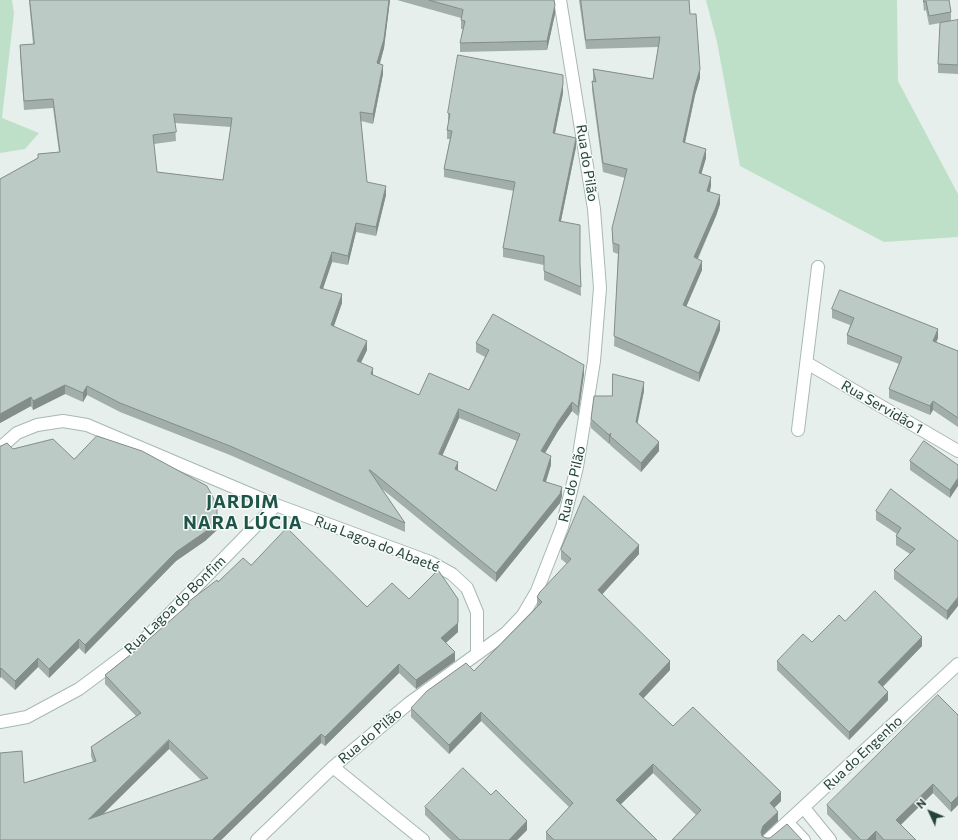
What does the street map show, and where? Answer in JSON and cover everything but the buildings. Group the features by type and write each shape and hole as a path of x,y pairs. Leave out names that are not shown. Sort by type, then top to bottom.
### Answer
{"street":[{"name":"Rua do Pilão","path":"257,840 333,767 408,704 506,633 522,615 540,584 562,527 577,467 594,361 600,288 594,209 560,0"},
{"path":"798,430 818,267"},
{"name":"Rua Servidão 1","path":"807,363 958,451"},
{"name":"Rua Lagoa do Abaeté","path":"0,448 17,433 37,425 63,421 87,425 276,505 430,562 452,574 467,588 477,612 477,653"},
{"name":"Rua Lagoa do Bonfim","path":"0,722 27,717 79,689 142,642 276,505"},
{"name":"Rua do Engenho","path":"768,840 958,664"},
{"path":"333,767 423,840"},
{"path":"804,808 830,840"},
{"path":"788,822 804,840"}],"green space":[{"path":"0,0 12,0 14,13 2,118 39,133 25,149 0,153"},
{"path":"706,0 897,0 898,81 958,194 958,237 884,242 740,166 717,42"}],"district":[{"name":"JARDIM NARA LÚCIA","path":"243,512"}]}
